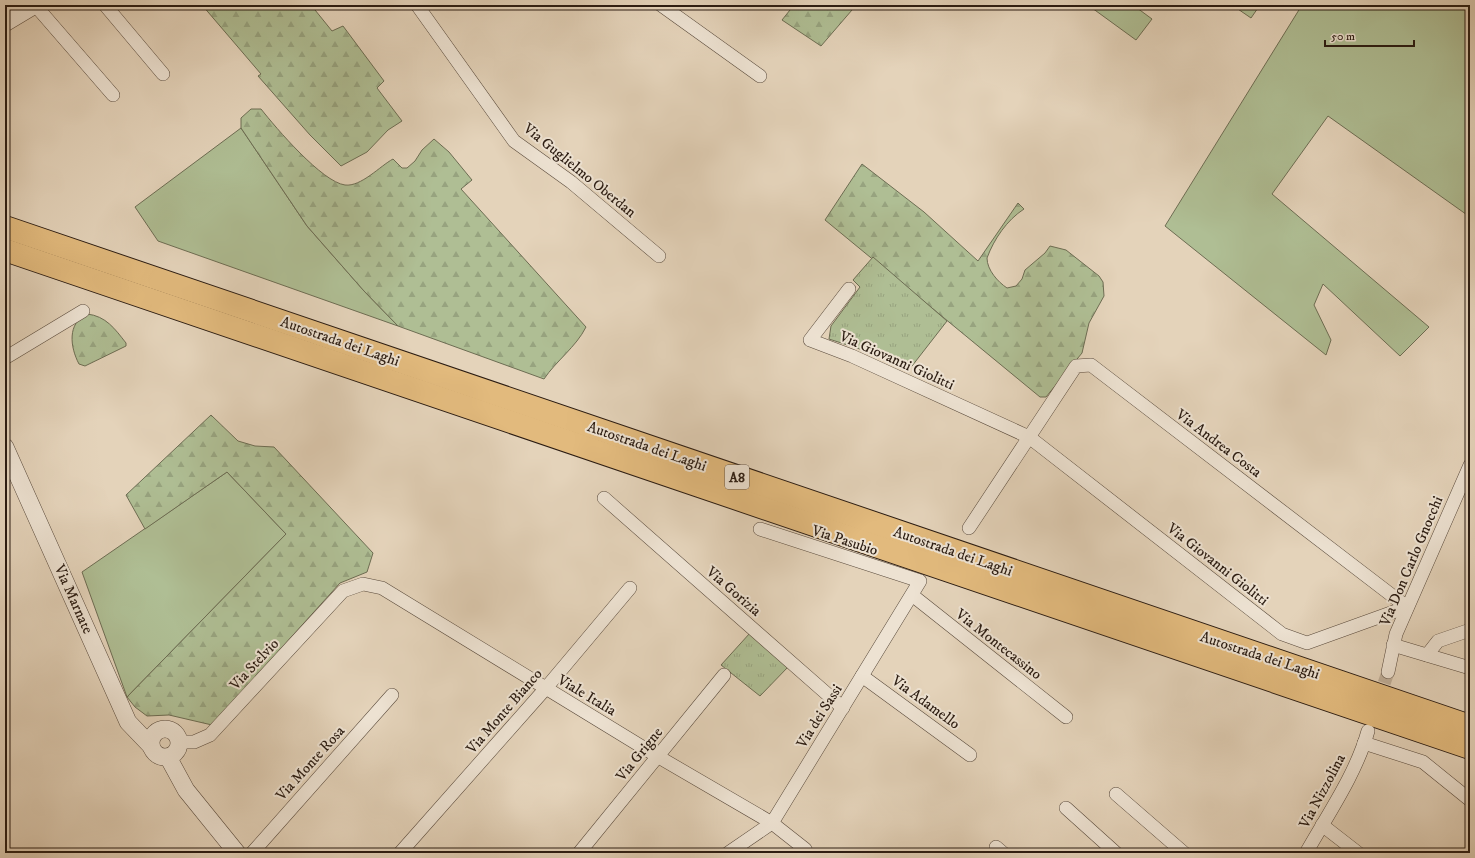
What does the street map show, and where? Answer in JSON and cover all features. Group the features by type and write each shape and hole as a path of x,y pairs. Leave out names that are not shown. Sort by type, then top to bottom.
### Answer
{"highway":[{"name":"Autostrada dei Laghi","path":"5,227 1470,726"},
{"name":"Autostrada dei Laghi","path":"5,250 1470,748"}],"street":[{"path":"5,23 35,5 113,95"},
{"path":"105,5 163,74"},
{"name":"Via Guglielmo Oberdan","path":"417,5 514,140 571,182 659,256"},
{"path":"661,5 760,76"},
{"name":"Via Giovanni Giolitti","path":"849,289 810,340 852,356 1029,437 1226,592 1282,634 1307,643 1407,607"},
{"path":"5,358 83,312"},
{"name":"Via Andrea Costa","path":"1029,437 1076,366 1091,365 1407,607"},
{"path":"969,528 1029,437"},
{"name":"Via Marnate","path":"5,447 128,722 158,755 168,757"},
{"name":"Via Don Carlo Gnocchi","path":"1388,672 1393,644 1407,607 1470,465"},
{"name":"Via Gorizia","path":"604,498 843,708"},
{"name":"Via Pasubio","path":"760,529 920,581"},
{"name":"Via dei Sassi","path":"728,853 772,823 920,581"},
{"name":"Viale Italia","path":"343,591 363,584 382,588 657,756 772,823 806,849 807,853"},
{"name":"Via Monte Bianco","path":"400,853 546,688 630,588"},
{"name":"Via Stelvio","path":"180,742 194,742 210,735 343,591"},
{"name":"Via Montecassino","path":"912,595 1066,717"},
{"path":"1427,655 1438,642 1470,630"},
{"path":"1393,644 1470,668"},
{"name":"Via Grigne","path":"579,853 724,675"},
{"name":"Via Adamello","path":"862,676 970,755"},
{"name":"Via Monte Rosa","path":"252,853 392,695"},
{"path":"151,746 153,735 162,728 173,730 178,735 180,742 178,750 168,757 186,790 237,853"},
{"name":"Via Nizzolina","path":"1306,853 1342,789 1366,737 1423,762 1470,800"},
{"path":"1116,794 1184,853"},
{"path":"1066,808 1116,853"},
{"path":"1322,825 1358,853"}],"green space":[{"path":"202,5 311,5 332,31 343,26 384,81 377,88 402,121 388,130 367,152 341,166 310,135 258,76 261,74"},
{"path":"794,5 822,5 828,10 830,5 845,5 852,10 821,46 782,20"},
{"path":"1093,5 1133,5 1152,19 1136,40 1092,8"},
{"path":"1232,5 1260,5 1251,18"},
{"path":"1302,5 1470,5 1470,217 1328,116 1272,194 1429,327 1400,356 1323,284 1314,305 1331,340 1326,355 1165,226"},
{"path":"251,109 261,109 288,141 312,165 335,182 345,185 357,183 393,159 402,168 407,168 415,161 422,150 434,139 449,152 472,180 461,189 586,327 582,334 544,379 398,326 364,291 307,226 241,128 241,118"},
{"path":"241,128 307,226 364,291 398,326 158,241 135,207"},
{"path":"862,164 924,212 978,261 1018,203 1024,209 1018,213 1002,230 993,244 987,258 991,271 1007,288 1016,286 1022,279 1025,270 1045,253 1050,246 1066,250 1099,276 1103,282 1104,296 1089,323 1082,353 1046,397 1040,397 825,220"},
{"path":"873,257 947,321 912,366 829,339 831,326 860,287 853,280"},
{"path":"87,314 100,317 110,324 126,343 126,346 85,366 79,364 72,343 72,336 76,323"},
{"path":"211,415 238,441 255,446 274,447 373,553 367,572 340,583 212,725 169,715 147,716 135,707 127,697 286,534 227,472 145,529 126,495"},
{"path":"227,472 286,534 127,697 82,572"},
{"path":"750,633 788,667 760,696 721,665"}],"tunnel":[{"path":"1378,701 1388,672"}]}
